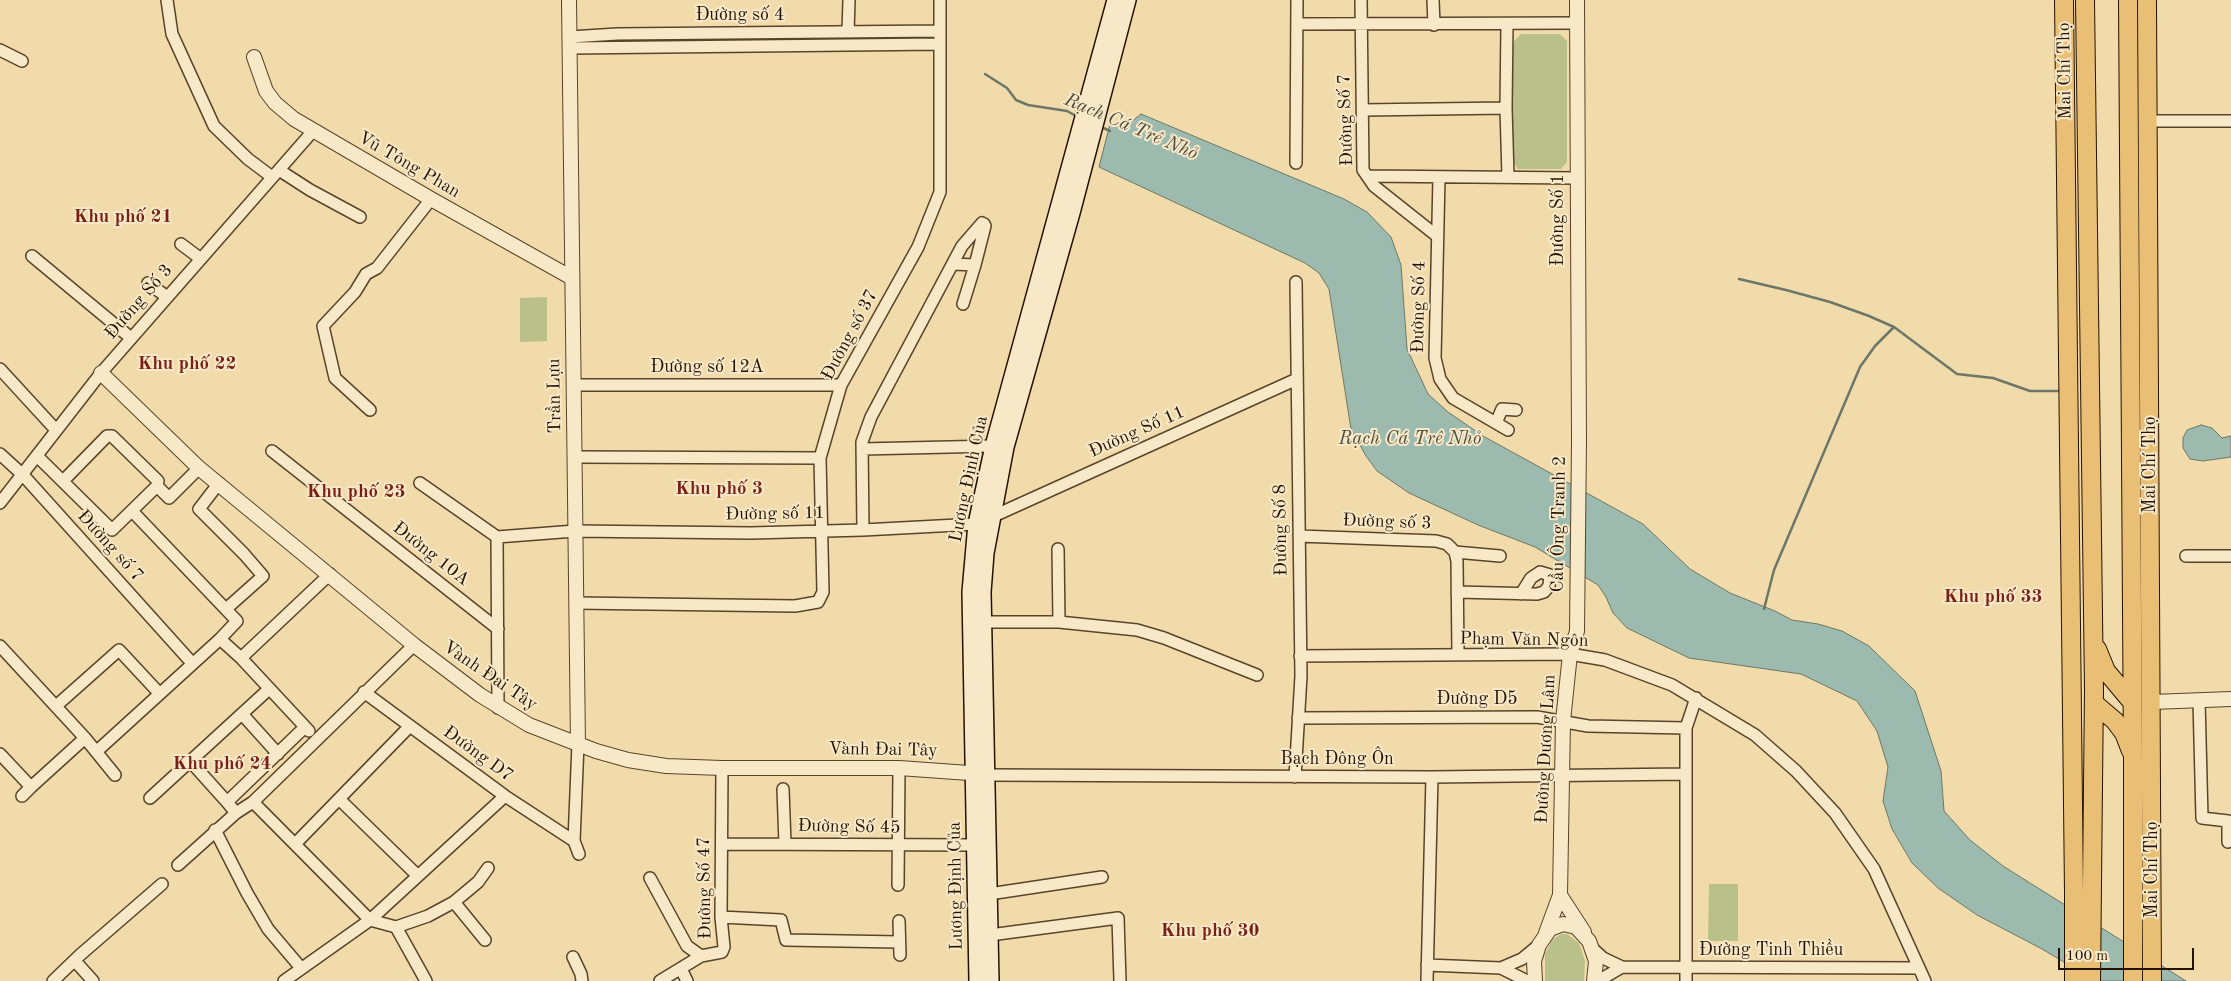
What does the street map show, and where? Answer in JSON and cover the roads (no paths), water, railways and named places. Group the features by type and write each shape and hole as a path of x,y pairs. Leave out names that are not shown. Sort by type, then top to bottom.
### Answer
{"main road":[{"name":"Lương Định Của","path":"1104,71 1115,0"},
{"name":"Lương Định Của","path":"977,981 970,592 976,524 993,446 1065,211 1104,71 1128,0"},
{"name":"Mai Chí Thọ","path":"2064,0 2074,981"},
{"name":"Mai Chí Thọ","path":"2085,0 2094,702 2091,981"},
{"name":"Mai Chí Thọ","path":"2128,0 2133,981"},
{"name":"Mai Chí Thọ","path":"2147,0 2152,981"},
{"name":"Lương Định Của","path":"991,981 984,622 986,553 991,517 1006,447 1065,211"},
{"path":"2093,638 2106,671 2132,702"},
{"path":"2094,702 2115,721 2124,733 2133,761"},
{"path":"2072,703 2152,702"}],"street":[{"path":"167,0 172,34 214,126 248,159 360,216"},
{"name":"Trần Lựu","path":"569,0 578,744"},
{"path":"848,32 849,0"},
{"name":"Đường số 37","path":"576,603 795,606 818,602 823,592 820,458 841,385 918,247 940,192 940,0"},
{"path":"1296,163 1297,0"},
{"name":"Đường Số 7","path":"1361,0 1363,170 1374,186 1437,236"},
{"path":"1433,0 1434,25"},
{"name":"Đường Số 1","path":"1577,0 1579,441"},
{"path":"1297,24 1577,24"},
{"path":"1507,24 1506,108 1508,176"},
{"name":"Đường số 4","path":"570,43 617,34 940,31"},
{"name":"Đường số 4","path":"570,43 940,44"},
{"path":"0,50 22,61"},
{"name":"Vũ Tông Phan","path":"254,58 262,81 275,102 294,119 572,278"},
{"path":"1363,110 1506,108"},
{"path":"2149,121 2231,121"},
{"name":"Đường Số 3","path":"0,504 101,373 313,131"},
{"path":"1367,176 1577,178"},
{"name":"Đường Số 4","path":"1439,177 1435,358 1440,379 1454,398 1508,430"},
{"path":"370,410 335,378 323,333 323,326 355,292 366,274 377,268 431,199"},
{"path":"863,530 862,442 872,417 962,246 983,223 985,226 963,304"},
{"path":"181,244 200,259"},
{"path":"32,256 64,276 131,338"},
{"path":"953,264 975,265"},
{"name":"Đường Số 8","path":"1295,776 1300,656 1296,282"},
{"path":"148,283 167,297"},
{"path":"0,369 56,430"},
{"name":"Vành Đai Tây","path":"101,373 199,468 414,645 498,708 529,726 610,755 647,764 722,768 899,768 973,772 988,775"},
{"name":"Đường Số 11","path":"976,524 1297,379"},
{"name":"Đường số 12A","path":"574,386 841,385"},
{"path":"1496,423 1502,409 1516,410"},
{"path":"37,456 112,530 133,512 157,486 158,481 112,436 107,436 63,481"},
{"name":"Cầu Ông Tranh 2","path":"1577,607 1579,441"},
{"path":"862,450 993,446"},
{"name":"Đường 10A","path":"272,451 498,628"},
{"name":"Đường số 7","path":"0,454 22,475 192,663"},
{"path":"574,457 820,458"},
{"path":"157,486 169,498 199,468"},
{"path":"219,483 199,509 263,576 226,609"},
{"path":"420,483 497,537 575,530"},
{"path":"97,751 220,639 237,621 133,512"},
{"name":"Đường số 11","path":"575,530 751,533 976,524"},
{"name":"Đường số 3","path":"1299,536 1436,541 1448,544 1455,552"},
{"path":"497,537 498,708"},
{"path":"1058,549 1059,622"},
{"path":"1458,655 1457,561 1455,552 1500,556"},
{"path":"2186,556 2231,556"},
{"path":"241,658 330,574"},
{"path":"1457,592 1521,594"},
{"name":"Đường Dương Lâm","path":"1535,981 1534,962 1560,895 1563,721 1570,654 1577,631 1577,607"},
{"path":"984,622 1059,622 1137,630 1164,638 1257,675"},
{"path":"220,639 241,658 304,728 318,736"},
{"path":"178,865 215,830 253,802 318,736 414,645"},
{"path":"0,646 86,738 115,775"},
{"path":"56,706 119,650 159,693"},
{"name":"Phạm Văn Ngôn","path":"1300,656 1570,654 1605,660 1672,685 1755,736 1796,771 1835,813 1874,869 1925,981"},
{"path":"150,798 269,689"},
{"name":"Đường D7","path":"364,692 505,796 574,841"},
{"path":"1686,981 1686,728 1696,698"},
{"path":"2152,702 2231,699"},
{"path":"2199,700 2202,818 2228,821 2228,842"},
{"path":"242,714 278,754"},
{"name":"Đường D5","path":"1298,718 1537,717 1588,726 1686,728"},
{"path":"295,844 410,726"},
{"path":"227,802 304,728"},
{"path":"22,796 86,738"},
{"path":"578,744 574,841 579,854"},
{"path":"0,754 32,787"},
{"path":"191,762 236,813"},
{"name":"Đường Số 47","path":"650,878 687,946 701,956 722,952 724,947 721,917 722,768"},
{"path":"898,886 899,768"},
{"name":"Bạch Đông Ôn","path":"988,775 1432,777 1686,774"},
{"path":"1427,981 1432,777"},
{"path":"783,789 785,844"},
{"path":"284,981 370,920 505,796"},
{"path":"339,799 418,876"},
{"path":"253,802 370,920 396,927 428,916 454,902 478,882 488,868"},
{"path":"215,830 247,893 268,929 301,968"},
{"name":"Đường Số 45","path":"722,844 974,845"},
{"path":"989,894 1102,878"},
{"path":"53,981 162,884"},
{"path":"1560,895 1588,941 1596,961 1594,981"},
{"path":"454,902 485,940"},
{"path":"721,917 781,920 786,940 899,942"},
{"path":"990,935 1118,918 1120,981"},
{"path":"899,921 900,955"},
{"path":"1501,968 1522,959 1558,925 1576,926 1588,941"},
{"path":"396,927 426,981"},
{"name":"Đường Tinh Thiều","path":"1588,941 1603,958 1622,967 1919,968"},
{"path":"660,981 701,956"},
{"path":"573,957 581,974 582,981"},
{"path":"75,961 94,981"},
{"path":"1427,965 1501,968 1527,981"},
{"path":"1598,981 1622,967"},
{"path":"681,969 687,981"}],"water":[{"name":"Rạch Cá Trê Nhỏ","path":"1141,114 1344,199 1367,212 1391,237 1401,265 1407,349 1428,394 1448,412 1483,436 1643,524 1690,569 1730,593 1792,620 1818,624 1842,631 1869,646 1915,691 1941,771 1944,811 1970,840 2003,866 2186,981 2096,981 2042,949 1977,915 1938,888 1912,863 1892,829 1883,801 1888,767 1877,731 1857,701 1801,674 1689,658 1627,628 1613,613 1598,585 1535,547 1478,525 1409,493 1377,471 1351,429 1329,289 1319,273 1305,263 1099,167 1110,124 1126,126"},
{"path":"2201,425 2212,428 2222,438 2231,436 2231,457 2203,461 2190,459 2183,448 2183,438 2187,430"}],"waterway":[{"name":"Rạch Cá Trê Nhỏ","path":"985,74 1007,88 1016,100 1028,105 1067,111 1078,117"},
{"name":"Rạch Cá Trê Nhỏ","path":"1099,126 1110,131"},
{"path":"1739,279 1830,302 1869,316 1894,327 1957,374 1993,378 2030,391 2062,391"},
{"path":"1764,609 1774,570 1860,367 1875,346 1894,327"}],"district":[{"name":"Khu phố 21","path":"123,217"},
{"name":"Khu phố 22","path":"187,364"},
{"name":"Khu phố 3","path":"719,489"},
{"name":"Khu phố 23","path":"356,492"},
{"name":"Khu phố 33","path":"1993,597"},
{"name":"Khu phố 24","path":"222,764"},
{"name":"Khu phố 30","path":"1210,931"}]}
